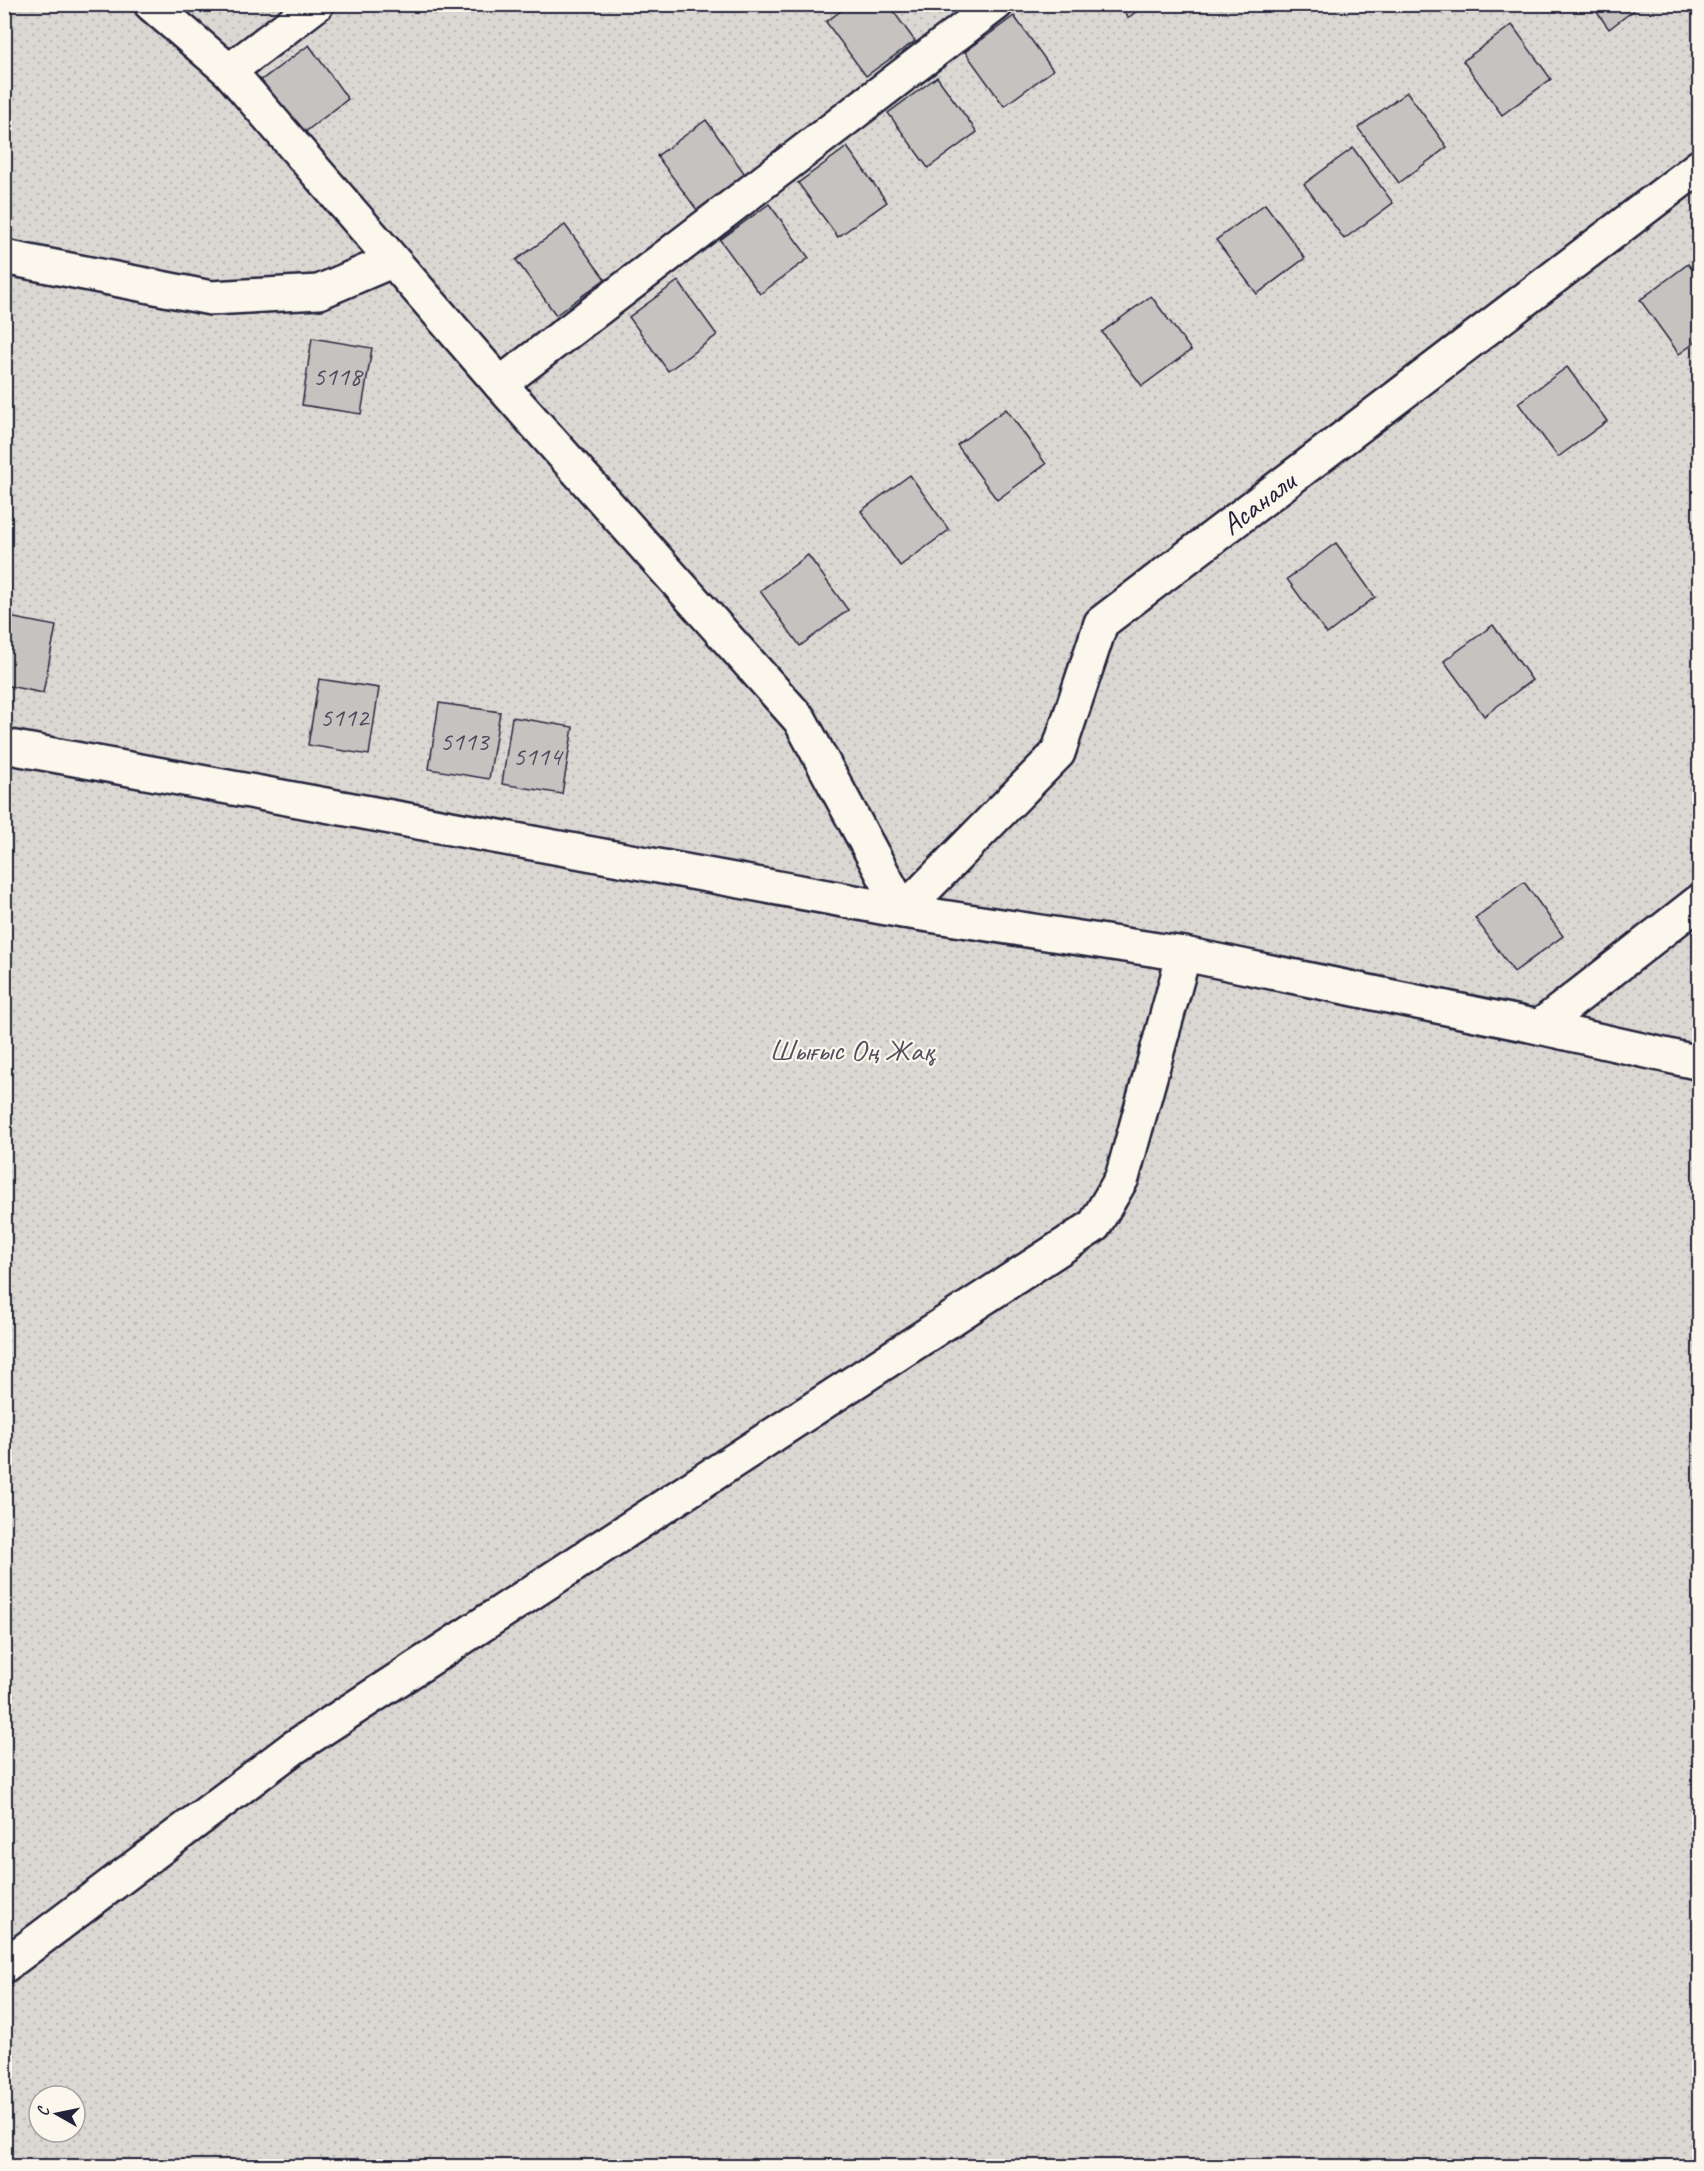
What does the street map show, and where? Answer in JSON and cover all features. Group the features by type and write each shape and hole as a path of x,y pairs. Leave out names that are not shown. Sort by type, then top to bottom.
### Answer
{"street":[{"path":"151,4 229,71 391,261 800,720 903,911"},
{"path":"229,71 317,4"},
{"path":"500,384 996,4"},
{"name":"Асанали","path":"903,911 1058,753 1101,623 1700,166"},
{"path":"4,257 211,298 319,292 391,261"},
{"path":"4,746 903,911 1184,954 1539,1027 1700,1063"},
{"path":"1539,1027 1700,901"},
{"path":"4,1966 293,1748 1094,1226 1122,1178 1184,954"}],"green space":[{"name":"Шығыс Оң Жақ","path":"5,5 1699,5 1699,2166 5,2166"}],"building":[{"path":"850,4 888,4 915,41 866,76 826,22"},
{"path":"1119,4 1146,4 1128,18"},
{"path":"1591,4 1642,4 1609,29"},
{"path":"1014,16 1053,70 1004,106 965,52"},
{"path":"1512,25 1551,79 1502,115 1463,61"},
{"path":"309,45 348,99 300,136 260,81"},
{"path":"937,77 977,132 928,168 888,113"},
{"path":"1407,92 1447,147 1399,183 1358,128"},
{"path":"706,120 745,174 697,210 657,156"},
{"path":"847,147 887,202 838,237 798,183"},
{"path":"1353,148 1393,203 1344,239 1304,184"},
{"path":"769,204 809,258 760,294 720,240"},
{"path":"1265,204 1305,258 1257,294 1216,240"},
{"path":"565,225 605,279 556,315 516,260"},
{"path":"1688,264 1700,279 1700,339 1679,354 1640,300"},
{"path":"678,281 717,335 668,371 629,317"},
{"path":"1151,296 1191,350 1142,386 1102,332"},
{"path":"312,338 372,348 361,414 302,405"},
{"path":"1567,367 1607,421 1558,457 1518,403"},
{"path":"1006,409 1046,464 997,500 957,445"},
{"path":"910,475 949,530 900,566 861,511"},
{"path":"1336,543 1375,597 1327,634 1287,579"},
{"path":"808,555 848,610 800,646 760,591"},
{"path":"4,616 56,626 43,693 4,685"},
{"path":"1493,625 1532,680 1484,716 1444,661"},
{"path":"319,679 379,688 369,755 308,745"},
{"path":"439,703 500,712 489,779 429,769"},
{"path":"512,717 573,727 562,794 502,784"},
{"path":"1524,882 1563,936 1514,972 1475,918"}]}
